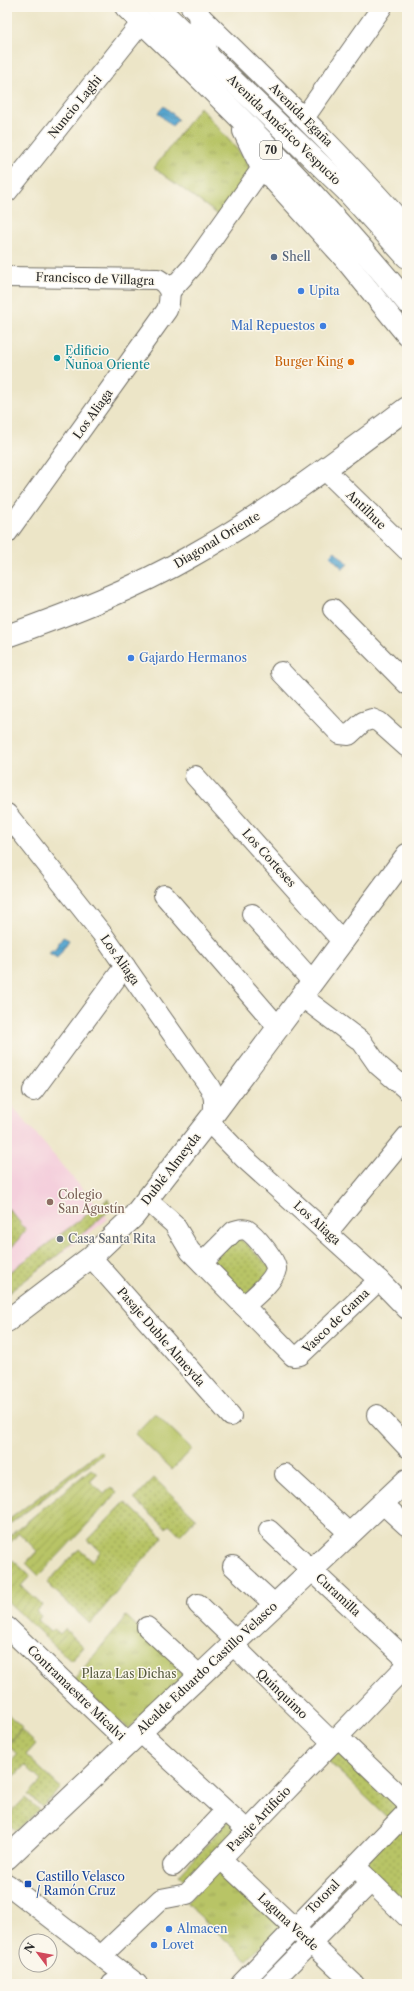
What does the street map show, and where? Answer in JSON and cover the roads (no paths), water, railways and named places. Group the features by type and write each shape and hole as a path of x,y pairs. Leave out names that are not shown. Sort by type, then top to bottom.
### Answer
{"main road":[{"name":"Avenida Américo Vespucio","path":"126,7 150,15 208,57 346,190 407,257"},
{"path":"198,10 201,34 208,57"},
{"name":"Avenida Américo Vespucio","path":"150,15 237,115 282,161 365,251 407,302"},
{"path":"237,115 262,168"},
{"name":"Diagonal Oriente","path":"7,636 86,607 173,566 246,523 324,469 407,408"},
{"name":"Dublé Almeyda","path":"7,1321 91,1257 118,1233 147,1200 211,1118 342,940 407,855"},
{"name":"Alcalde Eduardo Castillo Velasco","path":"7,1858 349,1533 407,1480"}],"street":[{"path":"304,118 382,7"},
{"name":"Avenida Egaña","path":"198,10 371,187 407,228"},
{"name":"Nuncio Laghi","path":"7,192 150,15"},
{"path":"262,168 340,254 407,336"},
{"name":"Francisco de Villagra","path":"7,277 158,279 164,283 170,291 192,266 262,168"},
{"name":"Los Aliaga","path":"7,533 167,310 170,291"},
{"name":"Antilhue","path":"324,469 407,550"},
{"path":"333,609 407,684"},
{"path":"281,672 340,734 349,735 363,722 372,719 379,722 407,747"},
{"name":"Los Corteses","path":"195,776 342,940"},
{"name":"Los Aliaga","path":"7,814 103,935 213,1092 215,1103 211,1118 244,1158 379,1280 407,1309"},
{"path":"164,895 278,1027"},
{"path":"252,914 306,989 362,1042 378,1065 407,1090"},
{"path":"33,1091 125,966"},
{"path":"327,1232 407,1136"},
{"path":"147,1200 174,1224 190,1251 244,1306 274,1277 276,1268 276,1261 250,1233 240,1229 234,1231 202,1263"},
{"name":"Pasaje Duble Almeyda","path":"91,1257 231,1416"},
{"name":"Vasco de Gama","path":"244,1306 291,1355 296,1357 300,1355 379,1280"},
{"path":"377,1415 407,1448"},
{"path":"285,1474 349,1533"},
{"path":"382,1503 407,1526"},
{"name":"Curamilla","path":"269,1530 407,1660"},
{"path":"233,1566 274,1604"},
{"name":"Quínquimo","path":"198,1604 234,1643 336,1740 407,1803"},
{"name":"Contramaestre Micalvi","path":"7,1626 134,1737"},
{"path":"147,1627 199,1675"},
{"name":"Pasaje Artificio","path":"101,1956 161,1899 187,1894 336,1740 403,1678"},
{"path":"134,1737 225,1810 248,1831"},
{"path":"173,1866 225,1810"},
{"name":"Totoral","path":"241,1984 407,1812"},
{"name":"Laguna Verde","path":"221,1859 354,1984"},
{"path":"354,1866 407,1917"},
{"name":"Totoral","path":"270,1984 371,1882"},
{"path":"7,1884 137,1984"}],"water":[{"path":"164,106 178,119 172,126 158,113"},
{"path":"335,551 348,564 343,569 330,556"},
{"path":"63,937 69,940 57,958 49,953 52,949 54,950"}],"place":[{"name":"Shell","path":"274,257"},
{"name":"Upita","path":"301,291"},
{"name":"Mal Repuestos","path":"323,326"},
{"name":"Edificio Ñuñoa Oriente","path":"57,358"},
{"name":"Burger King","path":"351,362"},
{"name":"Gajardo Hermanos","path":"131,658"},
{"name":"Colegio San Agustín","path":"50,1202"},
{"name":"Casa Santa Rita","path":"60,1239"},
{"name":"Castillo Velasco / Ramón Cruz","path":"28,1884"},
{"name":"Almacen","path":"169,1929"},
{"name":"Lovet","path":"154,1945"}],"park label":[{"name":"Plaza Las Dichas","path":"129,1674"}]}
